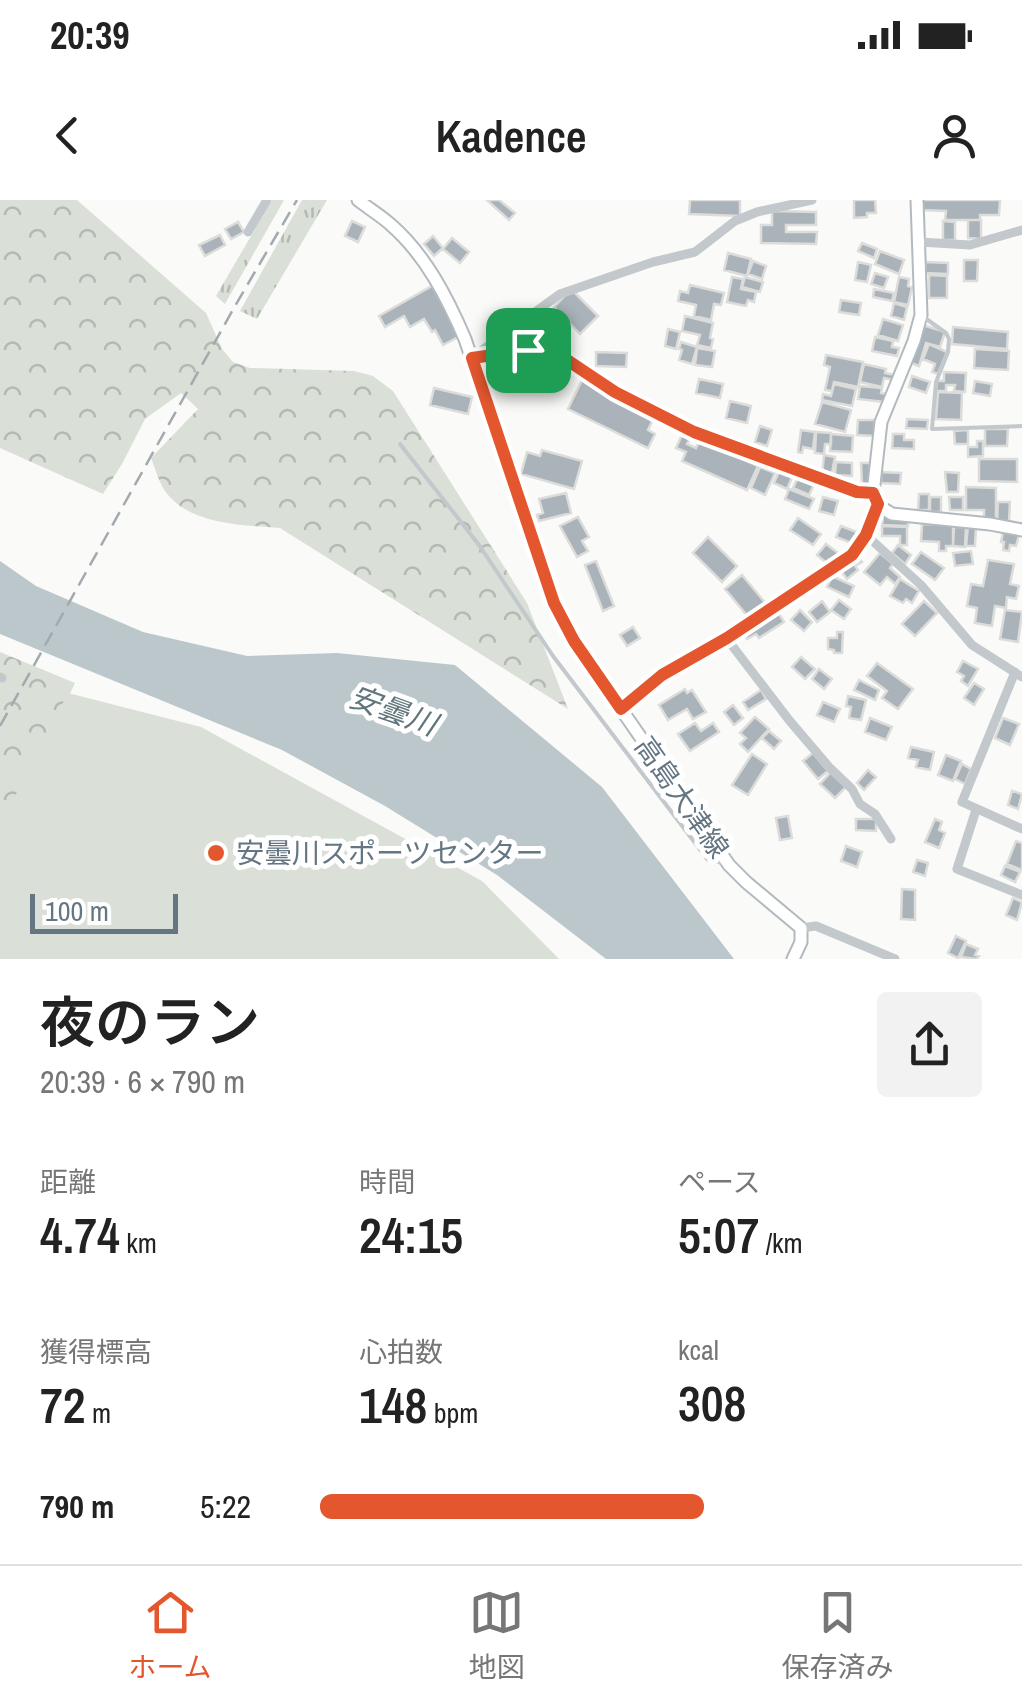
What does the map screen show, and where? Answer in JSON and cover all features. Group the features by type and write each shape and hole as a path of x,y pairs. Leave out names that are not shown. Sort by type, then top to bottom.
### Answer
{"main road":[{"name":"高島大津線","path":"358,200 392,226 420,256 452,310 472,358 554,603 574,641 729,864 800,928"},
{"path":"917,200 921,315 882,422 875,499 892,514 1022,530"},
{"path":"793,959 800,942 800,928"}],"street":[{"path":"248,232 267,200"},
{"path":"472,358 560,294 695,252 735,222 756,212 812,200"},
{"path":"918,242 970,245 1022,230"},
{"path":"472,358 528,350 556,354 615,392 694,432 875,499 866,535 852,555 727,638 662,675 621,709"},
{"path":"866,535 921,585 972,645 1019,675 962,802 1022,829"},
{"path":"727,638 789,720 860,804 875,814 891,838"},
{"path":"976,810 957,869 1021,892"},
{"path":"800,928 816,926 894,959"}],"lane":[{"path":"921,315 946,333 948,339 948,352 936,382 932,429 1022,426"},
{"path":"400,444 479,545 553,656 708,860 729,864"}],"green space":[{"path":"0,200 77,200 206,313 222,349 233,362 250,368 354,371 373,376 393,391 527,603 568,709 280,528 216,521 173,500 163,488 151,458 198,409 181,393 145,419 103,494 0,448"},
{"path":"272,200 284,200 225,304 216,296"},
{"path":"302,200 327,200 257,319 240,311"},
{"path":"0,652 75,683 0,843"},
{"name":"安曇川スポーツセンター","path":"68,693 201,727 482,881 559,959 0,959 0,825"}],"water":[{"name":"安曇川","path":"0,561 36,586 143,632 247,656 337,653 455,665 602,787 734,959 606,959 497,875 385,806 282,750 0,634"}],"building":[{"path":"487,200 499,200 515,213 509,220"},
{"path":"690,200 740,200 740,216 689,214"},
{"path":"854,200 875,200 876,213 854,218"},
{"path":"922,200 1000,200 999,215 980,215 980,220 945,220 946,211 921,210"},
{"path":"772,211 816,212 816,225 786,225 786,232 817,232 816,244 761,243 761,225 772,225"},
{"path":"968,220 981,220 981,239 968,238"},
{"path":"352,221 365,227 358,242 345,236"},
{"path":"943,221 955,222 955,240 943,240"},
{"path":"238,222 244,232 231,239 225,229"},
{"path":"220,235 225,245 205,256 199,245"},
{"path":"433,236 443,248 434,256 424,244"},
{"path":"452,238 469,252 460,263 443,249"},
{"path":"862,243 877,249 874,258 858,251"},
{"path":"880,251 904,260 899,274 875,264"},
{"path":"728,253 751,259 747,276 724,270"},
{"path":"964,260 978,260 977,281 964,281"},
{"path":"753,261 766,266 762,279 748,274"},
{"path":"858,262 871,265 867,282 855,280"},
{"path":"926,262 948,263 948,274 925,273"},
{"path":"875,273 888,277 884,288 871,284"},
{"path":"929,275 947,276 947,298 929,298"},
{"path":"732,277 743,279 741,289 756,292 754,302 748,300 746,306 727,302"},
{"path":"745,277 763,282 760,292 742,287"},
{"path":"899,277 909,279 908,286 912,287 908,305 894,302"},
{"path":"690,285 724,293 721,305 714,304 711,320 694,316 696,305 678,301 680,291 688,293"},
{"path":"432,286 460,336 443,345 424,319 410,327 404,316 385,327 379,316"},
{"path":"571,289 598,316 580,334 554,307"},
{"path":"874,289 894,293 892,301 873,297"},
{"path":"841,300 861,303 859,315 839,312"},
{"path":"894,303 907,307 904,320 891,316"},
{"path":"685,316 713,323 711,348 697,345 700,335 682,331"},
{"path":"883,319 903,325 898,341 878,335"},
{"path":"923,325 945,332 940,347 926,343 919,366 911,363"},
{"path":"953,327 1008,332 1007,349 952,344"},
{"path":"668,329 680,332 676,349 665,346"},
{"path":"875,337 893,341 892,347 899,348 897,356 872,351"},
{"path":"681,342 697,347 692,364 679,360"},
{"path":"929,344 947,352 938,374 932,372 935,364 923,359"},
{"path":"697,348 715,351 712,367 695,365"},
{"path":"975,349 1009,351 1008,370 974,368"},
{"path":"596,352 627,353 626,367 596,366"},
{"path":"826,355 863,362 858,387 834,382 832,391 825,390 830,367 824,365"},
{"path":"864,364 886,369 885,373 895,375 894,380 884,378 882,387 860,382"},
{"path":"944,372 966,373 965,392 954,391 955,385 946,385 946,391 936,391 937,381 944,381"},
{"path":"912,376 930,382 926,393 909,387"},
{"path":"583,378 656,413 648,430 655,434 648,448 568,409"},
{"path":"699,379 723,384 720,398 696,393"},
{"path":"975,381 992,384 990,396 973,393"},
{"path":"834,384 856,389 852,406 822,400 823,394 831,396"},
{"path":"860,386 882,388 885,402 858,399"},
{"path":"434,388 472,397 468,414 430,405"},
{"path":"938,392 962,393 961,420 936,419"},
{"path":"730,401 751,406 747,423 726,418"},
{"path":"822,402 851,410 845,432 815,424"},
{"path":"907,419 928,420 927,429 906,428"},
{"path":"858,420 875,420 874,436 857,435"},
{"path":"760,426 772,430 767,446 755,442"},
{"path":"985,429 1008,429 1007,446 985,446"},
{"path":"801,430 815,432 813,449 803,447 802,453 798,452"},
{"path":"968,430 968,444 955,444 954,431"},
{"path":"816,432 831,433 831,444 825,444 824,454 815,453"},
{"path":"831,434 853,436 852,452 830,451"},
{"path":"893,434 904,434 904,440 914,440 914,449 892,448"},
{"path":"682,435 690,439 687,444 696,448 700,439 758,466 747,490 682,461 686,452 676,448"},
{"path":"977,441 983,441 983,456 968,457 968,447 977,447"},
{"path":"542,450 582,461 574,489 521,474 527,452 540,456"},
{"path":"824,455 835,457 832,473 828,472 827,477 822,476"},
{"path":"979,459 1017,459 1017,482 979,481"},
{"path":"836,462 852,463 852,476 835,475"},
{"path":"861,463 870,463 870,484 862,484"},
{"path":"760,467 775,473 765,495 751,488"},
{"path":"780,469 793,475 787,489 774,483"},
{"path":"881,472 901,473 900,484 881,483"},
{"path":"945,472 959,473 958,492 947,492"},
{"path":"800,473 816,480 809,495 793,488"},
{"path":"966,487 996,488 996,520 984,520 984,510 966,510"},
{"path":"789,489 814,499 809,509 785,499"},
{"path":"566,493 571,513 539,521 537,515 543,513 539,499"},
{"path":"919,494 929,494 929,510 918,510"},
{"path":"823,497 838,501 834,515 819,511"},
{"path":"930,497 941,497 941,512 930,512"},
{"path":"949,497 963,497 963,510 950,510"},
{"path":"998,502 1010,502 1009,522 997,522"},
{"path":"883,516 908,517 908,526 882,525"},
{"path":"578,517 589,537 582,541 588,551 577,557 560,526"},
{"path":"798,518 821,534 813,545 790,530"},
{"path":"922,524 953,525 953,546 939,551 939,542 921,541"},
{"path":"841,526 859,533 854,544 836,537"},
{"path":"882,526 907,527 907,545 900,545 900,536 882,536"},
{"path":"968,526 976,526 975,546 966,546"},
{"path":"954,527 966,527 965,547 953,546"},
{"path":"1003,532 1019,535 1016,546 1010,545 1009,551 1003,550"},
{"path":"708,537 737,566 722,582 693,553"},
{"path":"826,544 838,553 829,565 817,555"},
{"path":"898,545 911,555 905,564 892,553"},
{"path":"971,551 973,564 955,566 953,553"},
{"path":"921,552 944,568 935,580 912,564"},
{"path":"880,553 900,577 895,584 887,577 880,585 864,572"},
{"path":"856,555 862,562 847,579 839,568"},
{"path":"988,560 1014,564 1010,584 1019,586 1016,599 1007,597 1006,608 995,606 992,626 975,623 977,608 967,606 971,584 983,586"},
{"path":"596,561 614,606 603,611 585,565"},
{"path":"742,575 767,605 750,619 725,589"},
{"path":"832,576 854,586 849,597 827,587"},
{"path":"900,579 919,591 912,603 890,596"},
{"path":"839,600 851,609 844,619 831,610"},
{"path":"822,601 830,612 817,622 809,612"},
{"path":"924,601 937,613 915,636 902,624"},
{"path":"800,610 812,622 804,631 791,620"},
{"path":"1005,610 1022,612 1018,642 1000,639"},
{"path":"778,612 784,622 759,638 756,634 747,639 744,633"},
{"path":"633,627 640,638 627,646 620,635"},
{"path":"837,632 843,632 842,653 828,649 828,638 837,638"},
{"path":"801,657 815,669 805,679 792,667"},
{"path":"963,661 978,669 968,686 961,681 964,676 957,672"},
{"path":"877,663 913,689 898,709 882,698 887,691 867,676"},
{"path":"819,669 832,679 824,689 812,679"},
{"path":"859,680 879,690 875,700 854,690"},
{"path":"974,683 984,689 974,705 964,698"},
{"path":"685,689 687,693 692,690 706,712 693,719 687,709 668,720 659,705"},
{"path":"761,690 766,699 748,710 743,702"},
{"path":"848,696 866,700 861,720 849,718"},
{"path":"823,702 840,709 834,722 817,715"},
{"path":"733,705 743,718 734,725 724,712"},
{"path":"755,717 769,729 748,752 740,744 746,738 740,733"},
{"path":"870,718 892,727 886,740 865,732"},
{"path":"1003,718 1019,724 1010,745 995,738"},
{"path":"695,723 701,731 713,723 719,732 690,751 678,734"},
{"path":"769,731 781,741 774,749 762,738"},
{"path":"911,747 934,752 930,770 916,767 918,760 908,758"},
{"path":"813,753 828,771 818,779 803,761"},
{"path":"752,754 767,764 748,795 732,785"},
{"path":"946,755 961,761 953,781 938,775"},
{"path":"962,764 971,769 965,784 955,779"},
{"path":"868,770 876,777 864,790 857,783"},
{"path":"831,772 847,786 835,798 820,784"},
{"path":"1012,791 1022,794 1018,809 1008,805"},
{"path":"788,816 792,838 780,840 776,818"},
{"path":"856,819 876,819 876,831 856,830"},
{"path":"935,819 942,822 939,830 945,833 939,848 925,842"},
{"path":"1016,841 1022,843 1022,870 1007,864"},
{"path":"846,846 862,852 857,867 841,861"},
{"path":"917,860 928,863 925,876 913,872"},
{"path":"1005,866 1020,872 1015,882 1001,875"},
{"path":"902,889 915,890 915,920 901,919"},
{"path":"1013,898 1022,902 1017,920 1006,915"},
{"path":"956,936 966,941 958,958 948,953"},
{"path":"966,944 978,949 977,959 961,957"}],"railway":[{"path":"0,726 297,200"}],"place":[{"name":"安曇川スポーツセンター","path":"216,853"}],"route":[{"path":"528,350 556,354 615,392 694,432 857,492 873,493 878,504 866,535 852,555 789,599 662,675 621,709 574,641 554,603 472,358 528,350"}]}
